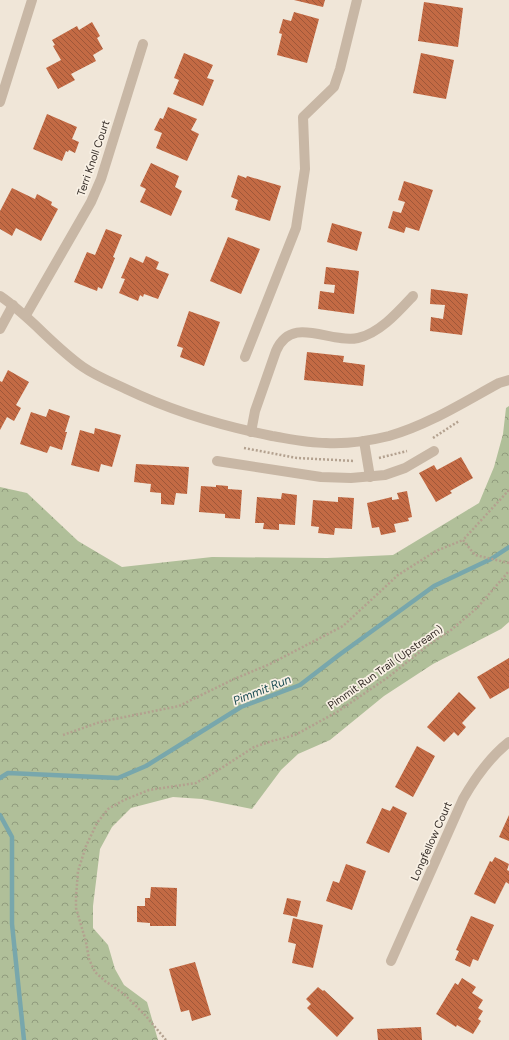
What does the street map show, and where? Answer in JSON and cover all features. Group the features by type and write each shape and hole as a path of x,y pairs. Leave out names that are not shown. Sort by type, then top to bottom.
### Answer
{"street":[{"path":"0,102 32,0"},
{"path":"246,357 296,228 305,169 303,117 334,87 340,69 357,0"},
{"name":"Terri Knoll Court","path":"26,315 91,202 101,179 143,44"},
{"path":"0,296 26,315 58,346 83,367 106,380 144,398 185,414 251,432 298,441 326,443 364,441 390,436 417,426 498,384 509,380"},
{"path":"251,432 255,412 276,351 280,343 287,336 306,332 350,339 359,338 369,334 391,320 413,296"},
{"path":"0,329 13,305"},
{"path":"364,441 370,477"},
{"path":"217,460 321,477 351,478 370,477 405,468 434,451"},
{"name":"Longfellow Court","path":"391,961 470,786 488,762 509,742"}],"path":[{"path":"63,735 100,722 179,706 234,679 270,664 343,626 398,575 436,552 463,540 509,490"},
{"path":"463,540 475,555 509,563"},
{"name":"Pimmit Run Trail (Upstream)","path":"166,1040 145,1015 124,994 95,972 89,959 86,942 76,908 76,897 78,871 86,846 97,823 108,809 124,800 149,790 196,783 254,748 272,741 295,735 337,712 387,678 431,643 451,630 477,608 509,570"}],"green space":[{"path":"509,406 509,622 501,629 433,664 384,696 330,740 298,754 281,770 252,809 202,799 173,797 131,808 112,827 100,849 93,906 93,928 108,945 115,969 124,985 147,1002 158,1040 0,1040 0,487 27,493 78,541 122,567 212,557 327,558 393,555 479,503 494,467 503,434 506,408"}],"building":[{"path":"294,0 325,0 323,7"},
{"path":"424,2 463,8 458,47 418,41"},
{"path":"294,12 319,19 307,63 277,55 282,34 279,33 283,19 291,21"},
{"path":"92,22 100,36 97,38 103,49 93,55 96,61 71,74 75,80 58,89 46,68 61,60 53,46 55,45 52,40 77,26 79,30"},
{"path":"184,53 213,65 207,78 214,80 203,106 173,94 179,80 174,78"},
{"path":"421,53 454,60 446,99 413,93"},
{"path":"168,107 197,119 191,130 199,134 187,161 156,148 162,133 154,130 160,118 163,119"},
{"path":"47,114 77,127 72,139 79,142 75,153 69,150 68,152 66,151 62,161 33,149"},
{"path":"151,163 179,176 175,187 182,191 171,216 140,202 146,189 140,186"},
{"path":"238,175 246,178 247,176 281,186 270,221 235,210 238,200 231,197"},
{"path":"404,181 433,190 419,231 406,227 404,233 388,228 393,211 401,213 405,202 398,200"},
{"path":"12,188 35,199 37,194 52,202 51,205 58,209 41,241 16,228 12,236 0,229 0,211"},
{"path":"332,223 362,232 357,251 327,242"},
{"path":"106,229 122,235 113,257 115,258 102,289 98,287 97,291 74,282 87,252 95,255"},
{"path":"228,237 260,249 241,294 210,281"},
{"path":"146,256 159,262 156,269 169,274 158,299 144,294 143,297 140,295 138,301 119,293 125,279 121,278 130,257 143,263"},
{"path":"326,267 359,271 354,314 318,309 320,291 334,293 335,285 324,284"},
{"path":"431,289 468,294 462,335 430,331 431,317 443,319 445,305 430,304"},
{"path":"189,311 220,322 204,366 180,357 183,348 177,346"},
{"path":"307,352 344,356 343,362 365,365 363,386 304,380"},
{"path":"8,370 29,382 16,405 21,408 14,421 7,417 0,430 0,381 2,382"},
{"path":"49,409 70,416 65,432 67,432 62,450 50,446 47,453 20,444 31,412 46,417"},
{"path":"95,428 121,435 112,467 101,464 99,472 71,465 80,430 94,434"},
{"path":"461,457 473,478 450,491 452,493 436,502 419,473 434,465 437,470"},
{"path":"136,464 189,467 187,494 176,493 174,505 161,504 161,493 150,492 151,484 134,482"},
{"path":"216,485 228,486 228,489 242,490 240,519 225,518 225,514 199,512 201,486 216,487"},
{"path":"407,491 412,517 408,518 409,521 394,524 396,532 381,535 379,527 372,528 367,503 392,497 392,500 399,499 397,493"},
{"path":"282,493 297,495 295,525 279,524 279,530 263,529 264,523 255,523 257,497 281,499"},
{"path":"338,497 354,498 352,529 335,528 334,535 318,533 319,527 311,526 313,500 338,502"},
{"path":"509,658 509,688 490,699 477,677"},
{"path":"459,692 476,708 462,723 466,727 458,736 454,732 444,742 427,727"},
{"path":"417,746 435,756 413,797 395,787"},
{"path":"393,806 407,813 389,853 366,843 382,808 390,811"},
{"path":"509,815 509,841 499,837"},
{"path":"495,857 509,864 507,870 509,871 509,884 506,882 495,904 474,894 490,861 492,862"},
{"path":"346,864 366,871 352,910 326,901 333,881 339,883"},
{"path":"151,887 177,888 176,926 150,926 150,923 137,922 137,906 145,906 145,898 150,898"},
{"path":"287,898 301,901 297,917 283,914"},
{"path":"471,916 494,925 478,961 473,959 470,967 455,960 459,951 456,950"},
{"path":"293,918 323,925 313,968 292,963 296,944 288,942"},
{"path":"195,962 211,1015 192,1021 189,1010 181,1012 169,969"},
{"path":"462,978 476,987 472,993 483,1000 478,1008 483,1011 478,1019 481,1021 473,1034 457,1025 456,1027 436,1014 455,983 458,985"},
{"path":"318,987 323,991 324,990 354,1018 337,1037 307,1008 311,1004 306,999"},
{"path":"421,1027 422,1040 378,1040 377,1029"}],"waterway":[{"name":"Pimmit Run","path":"0,778 8,773 118,778 146,766 241,707 300,685 434,586 491,559 509,547"},
{"name":"Pimmit Run","path":"0,815 12,837 12,924 24,1040"}]}
